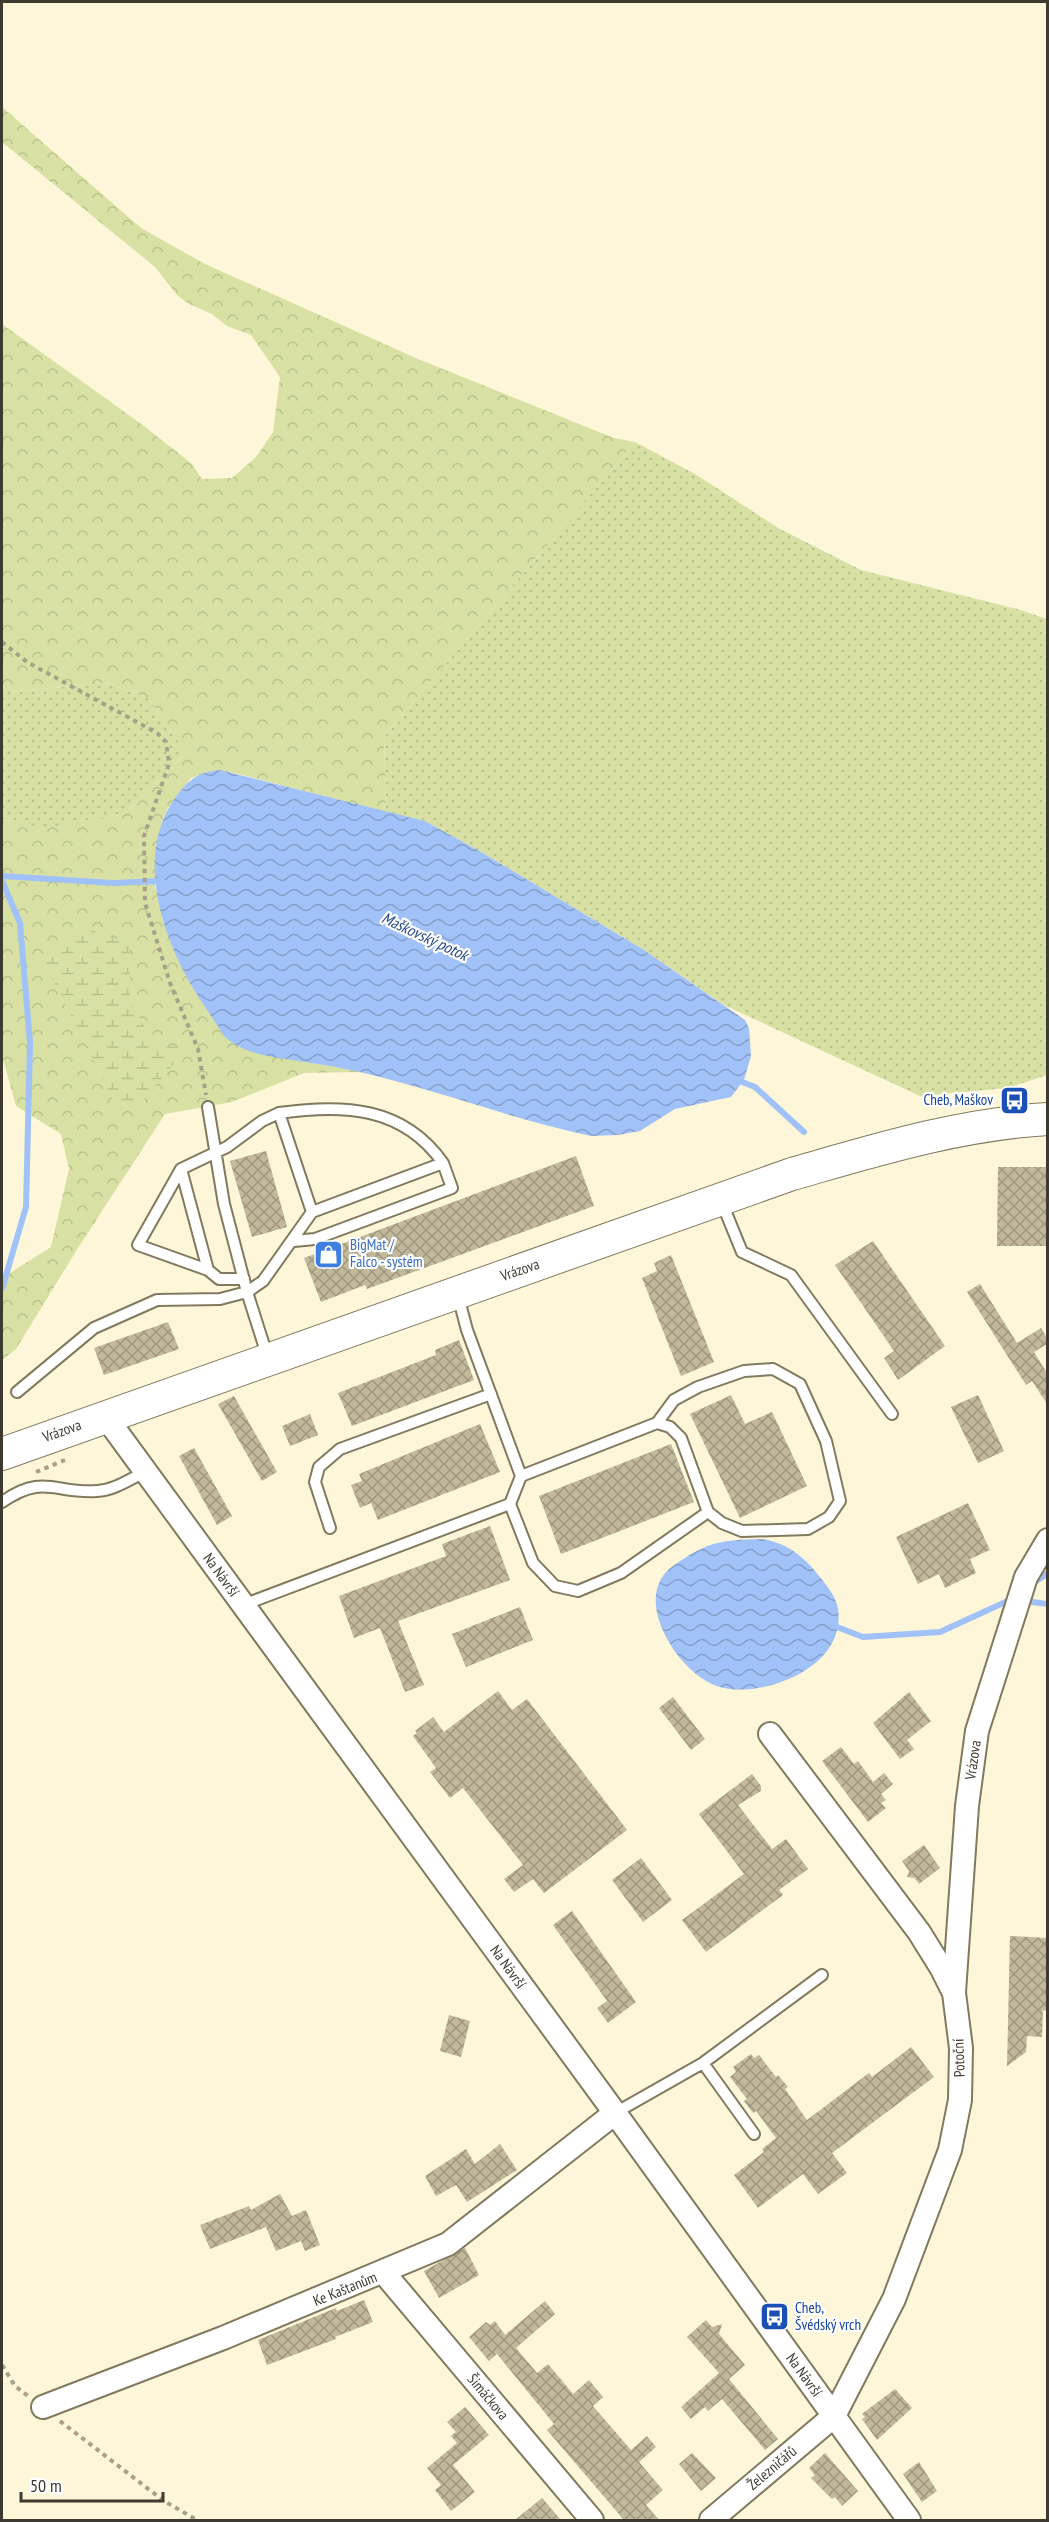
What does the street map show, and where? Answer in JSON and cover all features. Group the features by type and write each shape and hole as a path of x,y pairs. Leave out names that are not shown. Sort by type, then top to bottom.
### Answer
{"street":[{"name":"Vrázova","path":"2,1454 792,1174 918,1139 1003,1122 1047,1119"},
{"name":"Na Návrší","path":"105,1416 615,2113 909,2520"},
{"name":"Vrázova","path":"954,1994 967,1806 977,1731 1026,1577 1047,1540"},
{"name":"Potoční","path":"770,1734 920,1932 954,1994 961,2048 960,2100 950,2150 894,2300 834,2416"},
{"name":"Ke Kaštanům","path":"43,2407 384,2273 448,2244 615,2113"},
{"name":"Šimáčkova","path":"384,2273 592,2520"},
{"name":"Železničářů","path":"711,2520 834,2416"}],"lane":[{"path":"208,1107 224,1204 268,1360"},
{"path":"244,1279 219,1279 208,1270 138,1245 181,1169 227,1147 262,1121 279,1113 319,1108 368,1112 399,1121 420,1135 443,1163 452,1188 315,1239 294,1240"},
{"path":"279,1113 312,1212"},
{"path":"17,1392 94,1328 168,1298 220,1299 247,1292 264,1281 312,1212 443,1163"},
{"path":"181,1169 208,1270"},
{"path":"720,1200 742,1252 791,1275 892,1414"},
{"path":"457,1292 467,1330 521,1476 510,1504 533,1563 555,1586 578,1591 621,1573 708,1512"},
{"path":"521,1476 657,1423 674,1400 698,1388 744,1371 773,1369 800,1384 826,1441 840,1501 829,1517 807,1529 742,1531 722,1523 708,1512 681,1438 670,1427 657,1423"},
{"path":"330,1528 315,1482 319,1467 340,1449 491,1394"},
{"path":"2,1502 17,1491 38,1485 95,1492 112,1489 145,1472"},
{"path":"243,1605 510,1504"},
{"path":"615,2113 703,2063 822,1975"},
{"path":"703,2063 754,2134"}],"path":[{"path":"2,642 27,662 157,733 166,742 169,764 144,836 145,903 170,983 198,1049 208,1107"},
{"path":"28,1475 69,1459"},
{"path":"2,2365 15,2386 164,2501 197,2520"}],"green space":[{"path":"2,107 141,228 205,264 418,359 614,438 635,442 384,736 386,812 235,773 212,771 191,778 168,808 162,821 155,887 181,965 224,1036 306,1062 364,1072 304,1073 232,1102 165,1114 16,1349 2,1360 2,1278 51,1247 69,1169 61,1134 16,1106 3,1059 2,819 44,828 126,813 186,753 148,698 107,683 17,691 2,688 2,324 140,423 191,463 202,479 232,478 257,456 273,432 280,377 251,335 227,326 212,314 189,304 177,295 155,267 2,142"},
{"path":"635,442 695,474 780,529 861,570 1017,609 1047,619 1047,1075 1008,1088 920,1096 724,1005 644,950 483,853 425,821 386,812 384,736"},
{"path":"107,683 148,698 186,753 126,813 44,829 2,819 2,688 17,691"},
{"path":"85,928 130,943 130,1003 156,1046 188,1047 140,1104 120,1113 40,954"}],"water":[{"path":"220,770 425,821 483,853 644,950 745,1020 749,1028 751,1056 744,1080 731,1097 675,1109 640,1131 591,1136 347,1069 265,1056 233,1043 224,1036 179,962 162,916 155,868 156,845 162,822 173,801 192,779 204,773"},
{"path":"762,1539 792,1550 815,1571 835,1599 838,1609 838,1629 830,1646 818,1661 801,1673 782,1682 762,1687 724,1688 710,1683 695,1673 670,1644 657,1610 656,1594 666,1572 695,1552 722,1542"}],"building":[{"path":"266,1151 287,1227 252,1237 230,1161"},
{"path":"576,1156 594,1206 367,1289 365,1285 321,1302 304,1258"},
{"path":"998,1167 1047,1167 1047,1246 997,1246"},
{"path":"873,1241 945,1346 898,1380 884,1358 894,1351 835,1265"},
{"path":"671,1255 714,1362 681,1376 642,1278 657,1271 654,1263"},
{"path":"980,1284 1017,1343 1041,1328 1047,1338 1047,1344 1034,1352 1047,1373 1047,1404 1032,1381 1026,1385 967,1292"},
{"path":"168,1322 179,1349 104,1375 94,1348"},
{"path":"459,1340 474,1380 352,1426 338,1393 436,1355 435,1350"},
{"path":"731,1395 745,1424 772,1412 807,1486 740,1518 690,1414"},
{"path":"978,1395 1004,1451 978,1463 951,1407"},
{"path":"234,1396 277,1472 262,1481 218,1404"},
{"path":"310,1414 318,1435 290,1446 282,1426"},
{"path":"480,1424 500,1472 378,1520 371,1503 360,1508 351,1485 362,1481 359,1474"},
{"path":"671,1444 694,1502 561,1554 539,1496"},
{"path":"194,1448 232,1516 217,1525 179,1456"},
{"path":"968,1503 990,1550 970,1559 976,1573 945,1588 939,1574 918,1584 896,1537"},
{"path":"490,1526 510,1580 398,1621 424,1685 405,1692 380,1628 354,1638 339,1596 446,1556 442,1544"},
{"path":"520,1607 533,1640 466,1667 452,1634"},
{"path":"498,1691 512,1710 527,1699 627,1830 544,1893 533,1879 514,1892 504,1879 523,1865 463,1788 450,1798 430,1772 436,1768 413,1736 417,1733 415,1731 433,1717 444,1732"},
{"path":"909,1692 931,1721 907,1740 914,1749 900,1759 873,1723"},
{"path":"673,1697 705,1739 691,1750 659,1708"},
{"path":"841,1747 854,1764 858,1761 873,1782 884,1773 893,1784 881,1794 886,1800 881,1803 886,1808 868,1822 822,1761"},
{"path":"752,1774 761,1786 761,1791 738,1805 772,1849 786,1839 808,1869 779,1890 783,1895 706,1952 682,1920 744,1874 699,1814"},
{"path":"924,1845 940,1868 919,1884 915,1878 907,1877 909,1871 902,1861"},
{"path":"641,1858 672,1900 643,1922 612,1880"},
{"path":"572,1911 636,2002 608,2023 597,2008 607,2001 553,1925"},
{"path":"1010,1936 1047,1938 1047,2011 1043,2010 1042,2037 1027,2036 1026,2052 1007,2066"},
{"path":"449,2015 470,2021 461,2057 440,2051"},
{"path":"911,2047 934,2077 832,2153 847,2173 818,2194 803,2174 758,2208 734,2175 764,2152 762,2149 776,2138 756,2111 753,2113 744,2101 747,2099 730,2077 736,2072 733,2067 751,2054 754,2058 759,2055 776,2077 778,2075 788,2087 785,2089 807,2120 869,2073 872,2077"},
{"path":"500,2144 517,2170 467,2202 456,2185 436,2196 425,2176 466,2149 475,2164"},
{"path":"280,2194 292,2216 306,2210 320,2245 305,2251 301,2241 276,2251 266,2227 210,2249 200,2225 249,2206 251,2210"},
{"path":"465,2248 479,2275 439,2298 424,2271"},
{"path":"364,2300 373,2322 335,2337 336,2339 267,2365 258,2340 336,2308 337,2311"},
{"path":"545,2301 555,2314 516,2348 537,2373 548,2364 573,2394 589,2380 603,2397 593,2406 631,2450 647,2436 656,2447 639,2462 663,2490 646,2505 659,2520 624,2520 547,2430 554,2424 497,2354 489,2361 469,2337 486,2322 490,2325 495,2321 505,2335"},
{"path":"706,2320 712,2327 722,2324 719,2334 745,2365 729,2379 778,2439 765,2450 722,2399 708,2411 705,2407 691,2419 681,2407 719,2373 687,2337"},
{"path":"895,2389 912,2408 877,2440 862,2419 865,2417 862,2414"},
{"path":"465,2407 489,2435 453,2465 475,2492 451,2511 435,2490 441,2485 427,2468 457,2443 451,2436 456,2432 447,2422"},
{"path":"692,2453 716,2478 701,2491 679,2464"},
{"path":"825,2453 858,2491 842,2506 835,2497 832,2499 811,2478 815,2475 809,2468"},
{"path":"919,2462 937,2491 922,2502 903,2474"},
{"path":"542,2498 561,2520 515,2520"}],"waterway":[{"name":"Maškovský potok","path":"2,876 113,883 162,881"},
{"path":"2,881 20,923 30,1043 26,1207 2,1289"},
{"name":"Maškovský potok","path":"737,1080 755,1087 804,1132"},
{"path":"1032,1584 1048,1573"},
{"path":"837,1627 863,1637 940,1632 1012,1599"},
{"path":"1024,1601 1048,1604"}],"place":[{"name":"Cheb, Maškov","path":"1014,1100"},
{"name":"BigMat / Falco - systém","path":"329,1254"},
{"name":"Cheb, Švédský vrch","path":"774,2317"}]}
